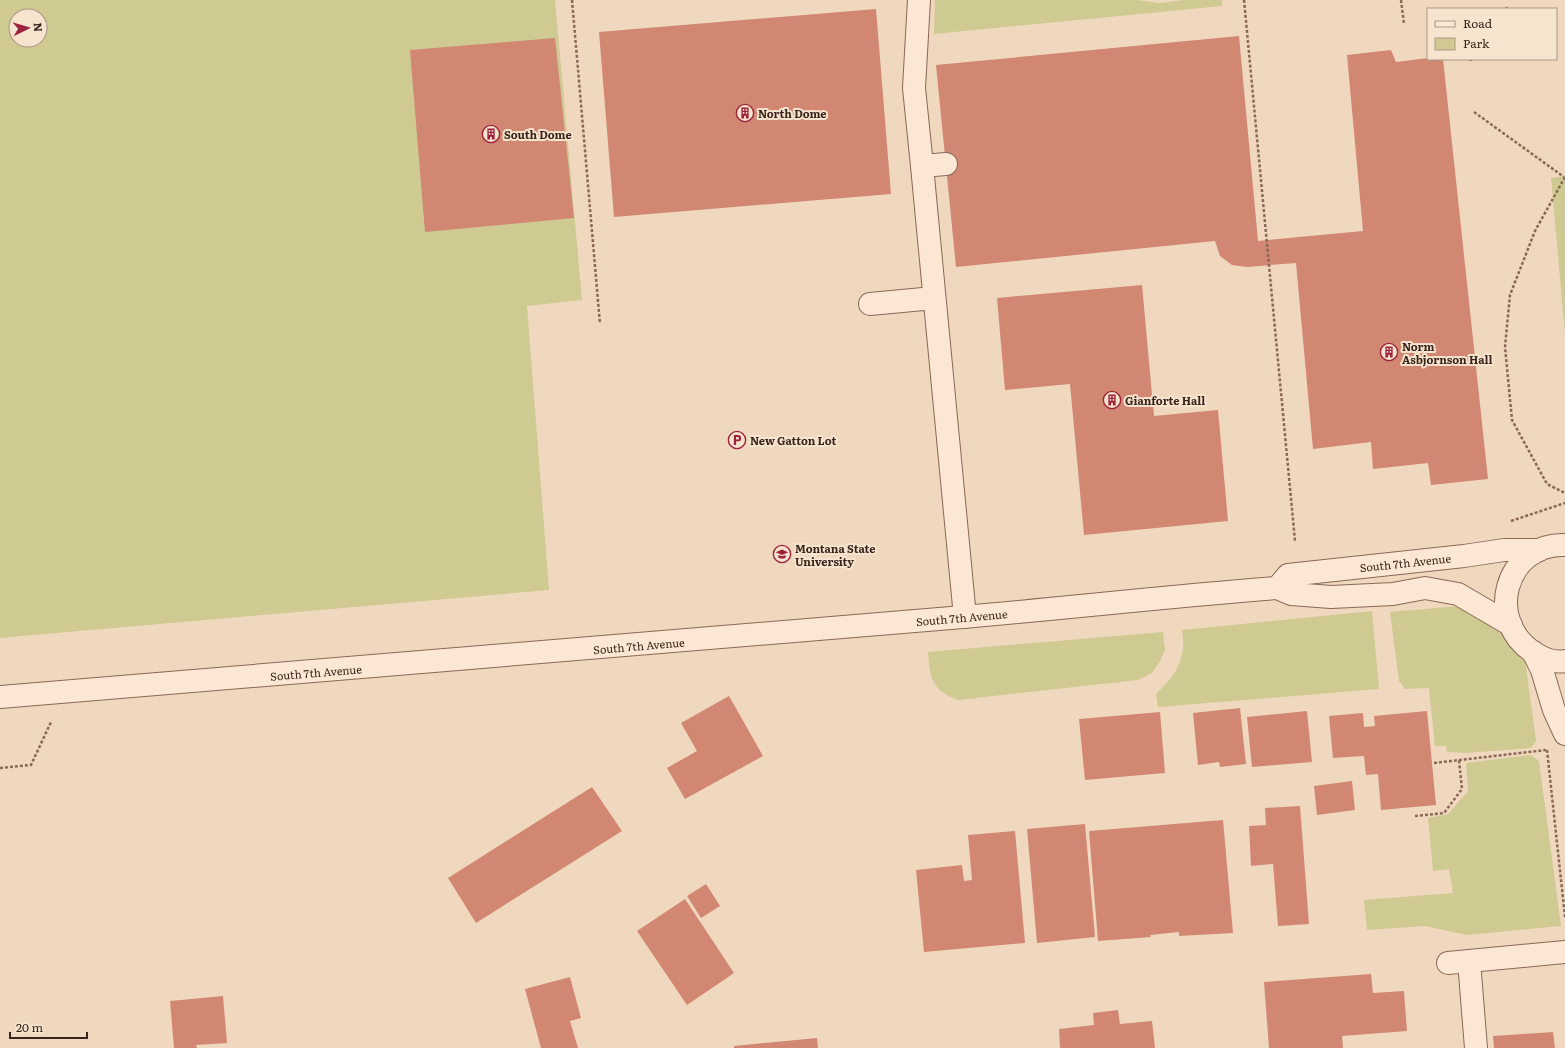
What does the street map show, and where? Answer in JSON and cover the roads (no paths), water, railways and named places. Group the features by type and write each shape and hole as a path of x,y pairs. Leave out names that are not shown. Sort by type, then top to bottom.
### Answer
{"street":[{"path":"919,0 914,88 965,617"},
{"path":"922,166 946,164"},
{"path":"870,304 934,298"},
{"path":"1565,545 1557,545 1539,550 1523,561 1512,576 1506,595 1506,614 1514,633 1526,648 1543,658 1565,662"},
{"name":"South 7th Avenue","path":"1277,588 1288,575 1464,556 1504,550 1539,550"},
{"name":"South 7th Avenue","path":"0,697 346,670 965,617 1167,597 1277,588 1291,594 1331,597 1393,594 1425,588 1458,594 1511,625"},
{"path":"1533,652 1542,670 1554,710 1565,734"},
{"path":"1448,963 1565,952"},
{"path":"1469,961 1476,1048"}],"place":[{"name":"North Dome","path":"745,113"},
{"name":"South Dome","path":"491,134"},
{"name":"Norm Asbjornson Hall","path":"1389,352"},
{"name":"Gianforte Hall","path":"1112,400"},
{"name":"New Gatton Lot","path":"737,440"},
{"name":"Montana State University","path":"782,554"}]}
